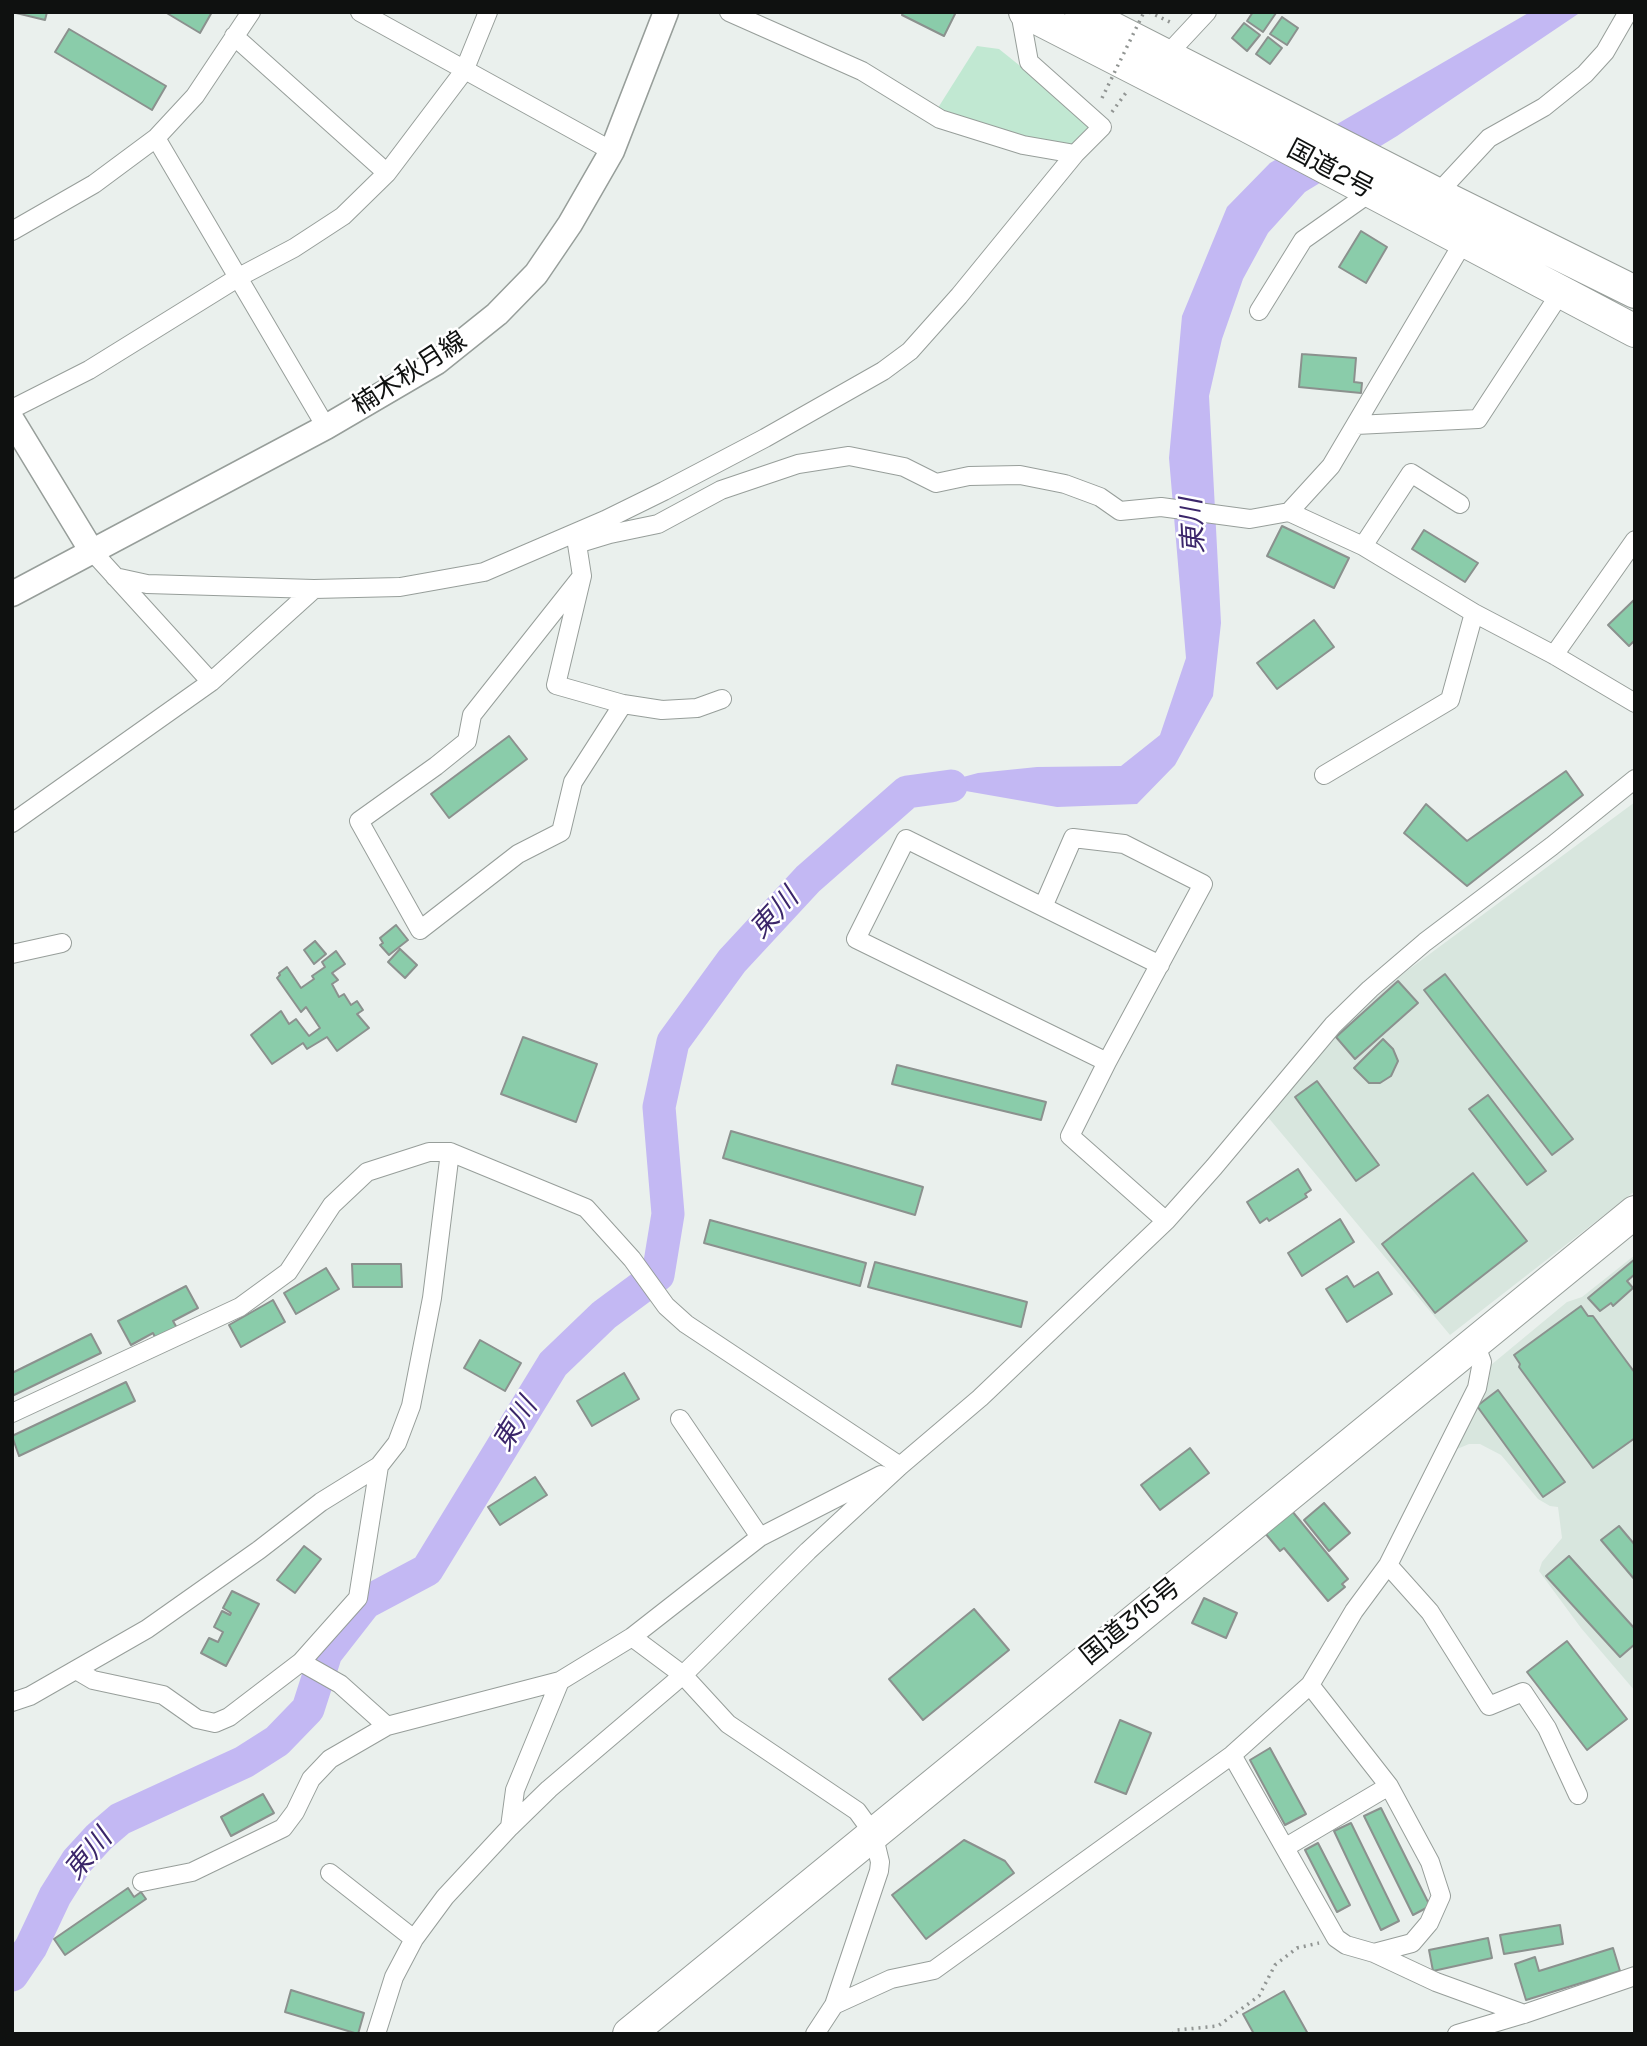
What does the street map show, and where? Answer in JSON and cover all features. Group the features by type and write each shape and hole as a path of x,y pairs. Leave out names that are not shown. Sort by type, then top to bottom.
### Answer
{"highway":[{"name":"国道2号","path":"1022,12 1256,116 1382,182 1464,241 1635,331"},
{"name":"国道2号","path":"1081,12 1166,57 1256,116"},
{"path":"1382,182 1437,194 1635,292"},
{"name":"国道315号","path":"629,2034 1635,1212"}],"street":[{"path":"12,231 94,184 156,138 194,96 251,12"},
{"path":"360,12 612,151"},
{"path":"12,410 89,370 343,216 387,173 464,71 488,12"},
{"name":"楠木秋月線","path":"12,594 326,427 437,362 497,314 536,274 570,224 612,151 666,12"},
{"path":"729,12 862,71 940,119 1023,145 1075,154"},
{"path":"115,577 147,584 314,589 400,587 484,572 578,538 883,371 910,351 976,276 1075,154 1102,128 1029,62 1022,12"},
{"path":"1166,57 1207,12"},
{"path":"1437,194 1489,138 1544,107 1585,74 1605,52 1628,12"},
{"path":"234,36 387,173"},
{"path":"156,138 326,427"},
{"path":"1259,311 1303,240 1382,182"},
{"path":"1289,512 1331,466 1464,241"},
{"path":"1356,425 1478,419 1561,292"},
{"path":"12,419 92,550 211,682"},
{"path":"578,538 658,524 721,490 798,464 849,456 904,467 936,483 969,476 1020,475 1065,484 1100,497 1120,511 1161,508 1250,519 1289,512 1363,546 1474,613 1634,701"},
{"path":"1363,546 1411,473 1460,504"},
{"path":"578,538 582,576 556,685 623,704 663,710 697,708 722,699"},
{"path":"1554,655 1635,540"},
{"path":"582,576 472,715 467,741 359,821 420,930 518,854 561,832 573,782 623,704"},
{"path":"12,823 211,682 314,589"},
{"path":"1324,775 1450,700 1474,613"},
{"path":"376,2034 394,1977 414,1939 445,1897 549,1789 683,1675 808,1551 900,1465 980,1398 1166,1221 1333,1024 1370,989 1425,942 1635,779"},
{"path":"1043,907 1073,838 1124,844 1203,884 1070,1136 1166,1221"},
{"path":"1107,1062 856,939 906,839 1160,965"},
{"path":"12,954 62,943"},
{"path":"12,1413 240,1307 288,1272 332,1205 367,1172 429,1152 450,1152 586,1208 632,1259 666,1306 686,1324 900,1465"},
{"path":"12,1702 30,1696 147,1629 259,1550 321,1502 379,1466 397,1443 411,1406 432,1298 450,1152"},
{"path":"834,2004 891,1979 934,1970 1232,1755 1310,1685 1354,1611 1388,1564 1477,1388 1482,1362 1475,1343"},
{"path":"680,1419 760,1537"},
{"path":"142,1882 192,1872 283,1828 295,1812 311,1779 330,1759 387,1726 560,1681 632,1637 760,1537 900,1465"},
{"path":"76,1670 93,1680 163,1695 197,1719 215,1723 229,1717 307,1665 358,1598 379,1466"},
{"path":"1388,1564 1430,1612 1489,1706 1523,1692 1547,1728 1578,1795"},
{"path":"632,1637 683,1675 728,1724 857,1811 873,1833 880,1862 879,1871 834,2004 815,2034"},
{"path":"307,1665 340,1684 387,1726"},
{"path":"510,1828 515,1790 560,1681"},
{"path":"1310,1685 1389,1786 1430,1862 1441,1896 1429,1923 1412,1943 1374,1953"},
{"path":"1232,1755 1336,1938 1346,1945 1374,1953 1436,1982 1524,2014"},
{"path":"1286,1847 1389,1786"},
{"path":"330,1873 414,1939"},
{"path":"1457,2034 1635,1976"}],"path":[{"path":"1102,98 1147,12 1182,28"},
{"path":"1109,116 1129,88"},
{"path":"1172,2034 1177,2030 1218,2026 1259,1996 1275,1965 1297,1948 1336,1938"}],"shaded area":[{"path":"1635,802 1635,1191 1450,1335 1267,1116 1340,1029 1404,973"},
{"path":"1635,1255 1635,1691 1581,1628 1539,1571 1542,1562 1562,1538 1558,1507 1538,1499 1501,1455 1480,1444 1469,1444 1443,1455 1488,1382 1491,1365 1567,1302 1582,1297"}],"green space":[{"path":"977,46 999,49 1095,126 1074,148 1026,143 936,111"}],"water":[{"path":"1530,12 1581,12 1397,136 1305,192 1268,233 1243,279 1222,339 1209,396 1221,623 1213,696 1175,765 1137,804 1057,807 960,790 907,792 978,773 1037,767 1121,766 1160,735 1186,658 1169,458 1182,316 1227,207 1270,163"}],"building":[{"path":"12,12 47,12 45,20"},
{"path":"165,12 212,12 200,33"},
{"path":"903,12 956,12 944,36 902,15"},
{"path":"1253,12 1276,13 1263,32 1247,21"},
{"path":"1282,17 1298,28 1287,45 1270,34"},
{"path":"1244,23 1260,35 1247,51 1232,38"},
{"path":"69,29 166,86 152,110 55,52"},
{"path":"1268,37 1282,48 1270,64 1256,54"},
{"path":"1361,231 1387,247 1366,283 1339,267"},
{"path":"1302,354 1356,358 1354,382 1362,383 1361,393 1299,387"},
{"path":"1282,526 1349,558 1334,588 1267,556"},
{"path":"1424,530 1478,563 1465,582 1412,549"},
{"path":"1635,599 1635,640 1629,646 1608,625"},
{"path":"1314,620 1334,647 1277,689 1257,663"},
{"path":"509,736 527,759 449,818 431,794"},
{"path":"1566,771 1583,795 1467,886 1404,833 1426,804 1467,841"},
{"path":"396,925 408,940 389,955 380,945 383,943 380,938"},
{"path":"315,941 326,954 314,964 304,950"},
{"path":"400,949 417,965 405,978 388,962"},
{"path":"336,951 345,964 332,973 338,980 332,984 339,997 344,994 351,1005 357,1001 363,1010 357,1014 369,1028 337,1051 327,1037 307,1049 303,1043 272,1064 251,1035 281,1011 289,1024 296,1019 309,1036 320,1028 306,1007 301,1012 277,978 279,973 287,967 301,988 314,979 312,976 325,967 322,962"},
{"path":"1445,974 1573,1139 1552,1155 1424,990"},
{"path":"1398,981 1418,1003 1355,1059 1336,1037"},
{"path":"523,1037 597,1064 576,1122 501,1094"},
{"path":"1383,1039 1393,1049 1398,1061 1391,1076 1380,1083 1369,1083 1354,1068"},
{"path":"897,1065 1046,1102 1041,1120 892,1084"},
{"path":"1317,1081 1379,1165 1356,1181 1295,1097"},
{"path":"1488,1095 1546,1171 1527,1185 1469,1109"},
{"path":"731,1131 923,1187 915,1215 723,1158"},
{"path":"1298,1169 1311,1190 1305,1194 1307,1197 1269,1221 1267,1218 1260,1223 1247,1202"},
{"path":"1473,1173 1527,1241 1435,1313 1382,1244"},
{"path":"1340,1219 1354,1242 1302,1276 1288,1253"},
{"path":"710,1220 866,1263 860,1286 704,1243"},
{"path":"1635,1259 1635,1274 1627,1281 1633,1288 1613,1306 1611,1303 1600,1311 1588,1298"},
{"path":"875,1262 1027,1302 1021,1327 868,1287"},
{"path":"352,1264 401,1264 402,1287 353,1287"},
{"path":"326,1268 339,1289 296,1314 284,1293"},
{"path":"1378,1272 1392,1294 1347,1322 1326,1289 1347,1276 1354,1287"},
{"path":"186,1286 198,1308 173,1321 177,1328 156,1339 153,1333 131,1345 118,1321"},
{"path":"273,1300 285,1322 241,1347 229,1325"},
{"path":"1581,1306 1588,1316 1593,1316 1635,1373 1635,1438 1593,1468 1519,1367 1514,1355"},
{"path":"91,1334 101,1353 12,1396 12,1373"},
{"path":"480,1340 521,1363 505,1391 464,1368"},
{"path":"624,1373 639,1399 592,1426 577,1401"},
{"path":"126,1382 135,1401 19,1456 12,1436"},
{"path":"1498,1390 1565,1482 1543,1497 1477,1406"},
{"path":"1190,1448 1209,1473 1160,1510 1141,1485"},
{"path":"535,1477 547,1495 500,1525 488,1507"},
{"path":"1324,1503 1350,1533 1329,1551 1304,1520"},
{"path":"1292,1511 1348,1579 1342,1584 1345,1587 1328,1601 1284,1548 1280,1551 1265,1533"},
{"path":"1619,1526 1635,1545 1635,1580 1601,1540"},
{"path":"304,1546 321,1559 295,1593 277,1580"},
{"path":"1569,1556 1635,1629 1635,1644 1620,1657 1546,1576"},
{"path":"232,1591 259,1604 226,1666 201,1653 209,1638 218,1642 223,1632 214,1627 222,1611 230,1615 231,1613 223,1608"},
{"path":"1204,1598 1237,1613 1226,1638 1192,1623"},
{"path":"974,1609 1009,1650 923,1720 889,1679"},
{"path":"1567,1641 1627,1719 1587,1750 1527,1672"},
{"path":"1120,1720 1151,1733 1126,1794 1095,1782"},
{"path":"1270,1748 1306,1814 1285,1825 1250,1760"},
{"path":"263,1794 274,1813 231,1836 221,1817"},
{"path":"1381,1808 1430,1906 1413,1915 1364,1816"},
{"path":"1351,1823 1399,1921 1381,1930 1334,1831"},
{"path":"964,1840 1005,1861 1014,1873 926,1939 892,1895"},
{"path":"1318,1843 1350,1905 1337,1912 1305,1850"},
{"path":"128,1888 134,1897 141,1892 146,1899 65,1955 54,1939"},
{"path":"1560,1925 1563,1944 1504,1954 1500,1935"},
{"path":"1488,1938 1492,1958 1433,1971 1429,1950"},
{"path":"1613,1948 1620,1971 1526,2000 1515,1964 1535,1957 1539,1971"},
{"path":"291,1990 364,2013 358,2034 285,2012"},
{"path":"1284,1991 1308,2034 1254,2034 1243,2014"}],"waterway":[{"name":"東川","path":"12,1975 31,1947 55,1896 77,1861 99,1837 120,1819 244,1762 277,1741 308,1709 326,1653 365,1603 427,1570 553,1364 604,1315 658,1275 668,1214 659,1107 673,1042 732,961 808,879 907,792 951,786"}]}
